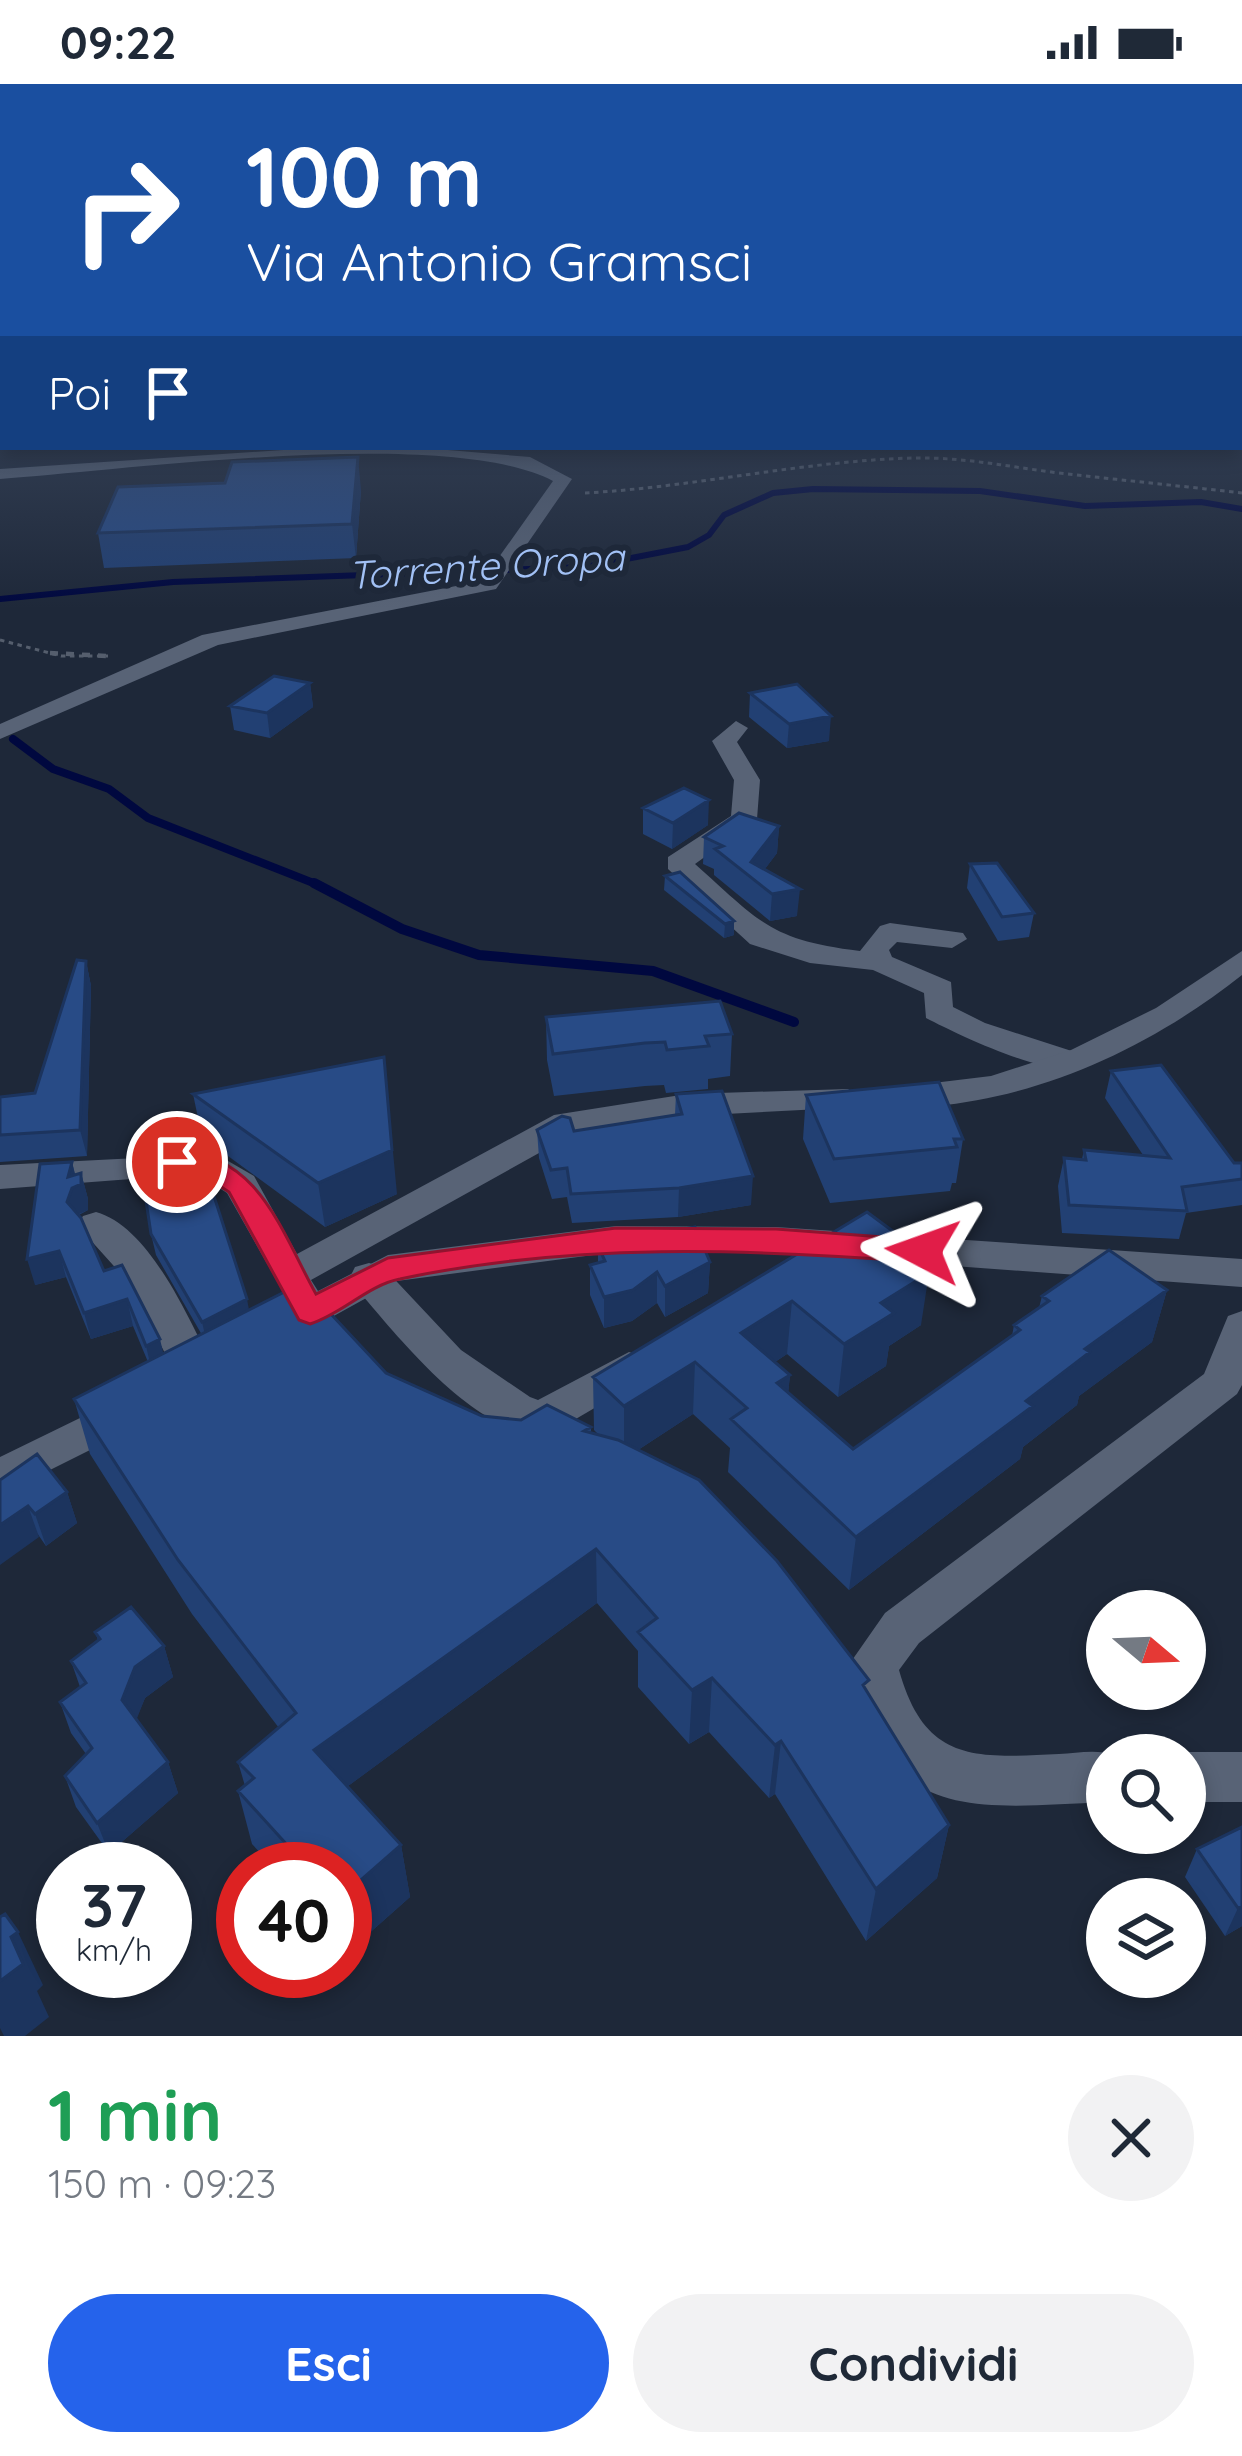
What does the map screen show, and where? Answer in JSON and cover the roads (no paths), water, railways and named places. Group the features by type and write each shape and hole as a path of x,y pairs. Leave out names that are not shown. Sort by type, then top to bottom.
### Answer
{"street":[{"path":"0,475 308,450"},
{"path":"0,732 46,718 157,658 215,638 489,585 520,548 563,479 557,471 505,455 259,456"},
{"path":"736,728 724,741 747,780 744,819 678,863 703,880 760,938 810,955 879,962 940,989 937,1011 956,1021 1069,1061"},
{"path":"879,962 874,949 890,932 952,939"},
{"path":"289,1275 566,1124 687,1106 911,1098 987,1086 1100,1052 1189,1005 1242,960"},
{"path":"0,1177 202,1162 241,1185 310,1312"},
{"path":"96,1225 146,1276 197,1376"},
{"path":"0,1477 243,1352 369,1277 477,1253 616,1239 832,1244 1242,1273"},
{"path":"771,1282 832,1244"},
{"path":"369,1277 476,1391 505,1408 542,1418 669,1344"},
{"path":"1086,1778 970,1778 923,1763 879,1697 873,1666 902,1628 1222,1383 1242,1326"},
{"path":"1206,1777 1242,1777"}],"waterway":[{"name":"Torrente Oropa","path":"0,599 173,582 585,567 688,547 709,535 724,515 773,493 813,489 980,491 1085,506 1201,502 1242,509"},
{"path":"13,739 53,769 109,789 148,818 316,884"},
{"path":"316,884 321,886"},
{"path":"316,884 402,929 479,955 653,971 794,1022"}]}
